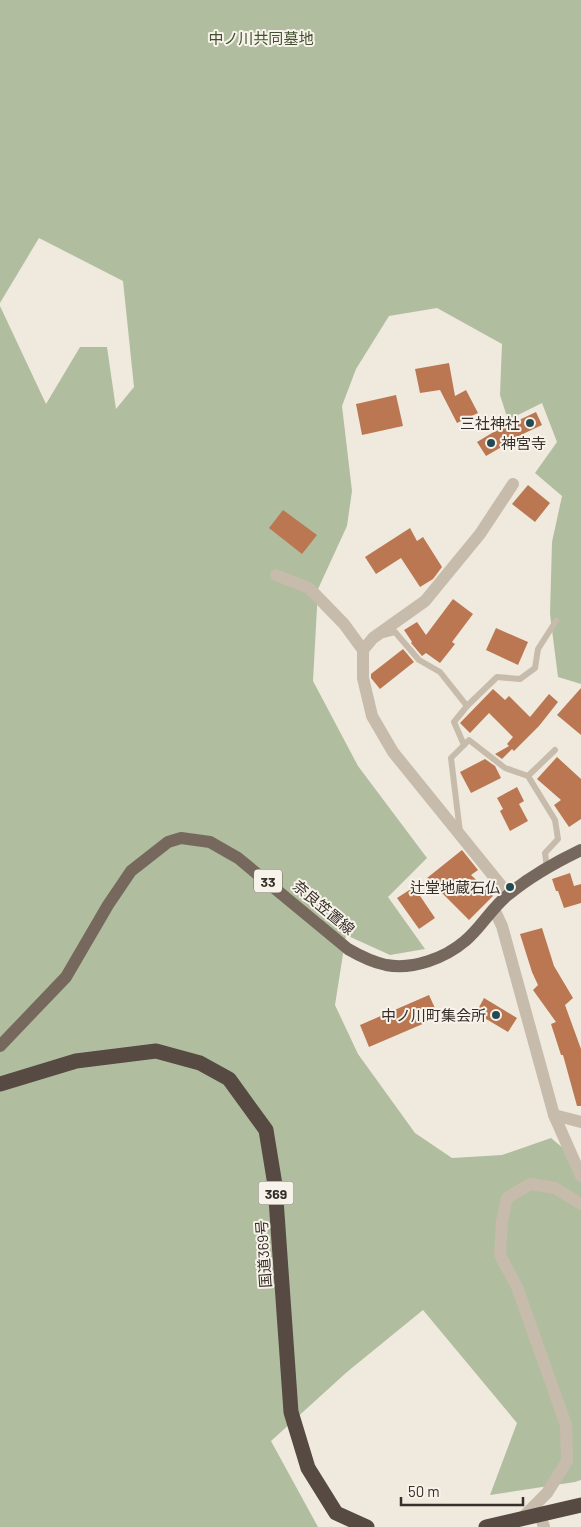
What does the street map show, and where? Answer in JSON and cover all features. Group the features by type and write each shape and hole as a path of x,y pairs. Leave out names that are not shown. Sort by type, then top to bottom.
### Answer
{"highway":[{"name":"国道369号","path":"0,1084 76,1062 156,1051 200,1063 229,1079 266,1130 275,1185 291,1412 305,1459 308,1468 336,1513 366,1527"},
{"path":"486,1527 523,1517 542,1521 581,1505"}],"main road":[{"name":"奈良笠置線","path":"0,1046 66,977 108,905 131,871 168,842 181,838 210,842 238,858 348,949 366,959 388,965 408,965 430,961 447,954 466,941 508,894 547,868 581,850"}],"street":[{"path":"363,650 373,638 425,601 480,534 513,484"},
{"path":"276,575 309,588 344,624 363,650 363,678 372,716 393,752 508,894"},
{"path":"494,909 502,926 554,1115 581,1176"},
{"path":"554,1115 581,1122"},
{"path":"523,1517 547,1493 567,1461 566,1424 517,1287 500,1255 502,1221 507,1198 530,1184 555,1188 581,1204"}],"lane":[{"path":"464,745 454,722 467,706 497,678 520,679 535,668 538,649 556,620"},
{"path":"373,638 395,632 419,660 440,672 467,706"},
{"path":"460,835 451,758 469,740 505,768 528,776 555,820 558,839 545,853 547,868"},
{"path":"528,776 555,750"}],"green space":[{"name":"中ノ川共同墓地","path":"0,0 581,0 581,684 558,677 550,614 552,542 562,496 535,473 557,442 542,403 508,420 500,395 502,344 437,308 389,316 356,369 342,406 352,491 347,526 318,589 313,681 358,766 427,858 388,897 425,949 390,955 346,935 335,1005 358,1054 415,1133 452,1158 502,1155 551,1138 581,1163 581,1480 490,1495 517,1423 423,1310 347,1372 271,1441 318,1527 0,1527 0,306 46,404 80,347 107,347 116,409 134,387 123,281 39,238 0,303"}],"building":[{"path":"449,363 455,396 466,390 478,413 457,423 440,390 420,393 415,369"},
{"path":"396,395 403,426 362,435 356,404"},
{"path":"536,412 542,425 504,443 505,445 486,456 477,442"},
{"path":"528,485 550,503 535,522 512,504"},
{"path":"283,510 317,535 302,554 269,528"},
{"path":"410,528 417,541 423,537 442,567 433,579 420,587 401,558 376,574 365,557"},
{"path":"453,599 473,614 452,642 455,644 440,663 426,653 422,656 411,643 404,630 417,622 426,635"},
{"path":"496,628 528,642 518,665 486,650"},
{"path":"403,649 414,662 380,689 371,678 371,674"},
{"path":"581,688 581,735 557,715"},
{"path":"493,689 505,700 509,696 530,717 549,694 558,702 539,726 514,751 512,749 502,759 495,754 509,746 507,744 513,737 489,713 470,733 460,723"},
{"path":"557,757 581,779 581,819 569,827 554,805 561,800 537,779"},
{"path":"485,759 495,766 501,778 471,793 460,772"},
{"path":"517,787 524,801 519,804 528,821 510,831 500,811 503,809 497,798"},
{"path":"462,850 478,870 471,875 493,896 469,920 427,878"},
{"path":"570,873 574,886 581,884 581,903 564,908 552,879"},
{"path":"414,887 435,918 419,929 397,898"},
{"path":"542,928 554,966 573,998 565,1005 581,1049 581,1106 577,1106 563,1055 561,1055 551,1024 556,1022 533,990 538,985 520,934"},
{"path":"429,995 439,1017 369,1047 360,1025"},
{"name":"中ノ川町集会所","path":"484,998 517,1018 508,1032 476,1013"}],"place":[{"name":"三社神社","path":"530,423"},
{"name":"神宮寺","path":"491,443"},
{"name":"辻堂地蔵石仏","path":"510,887"},
{"name":"中ノ川町集会所","path":"496,1015"}]}
